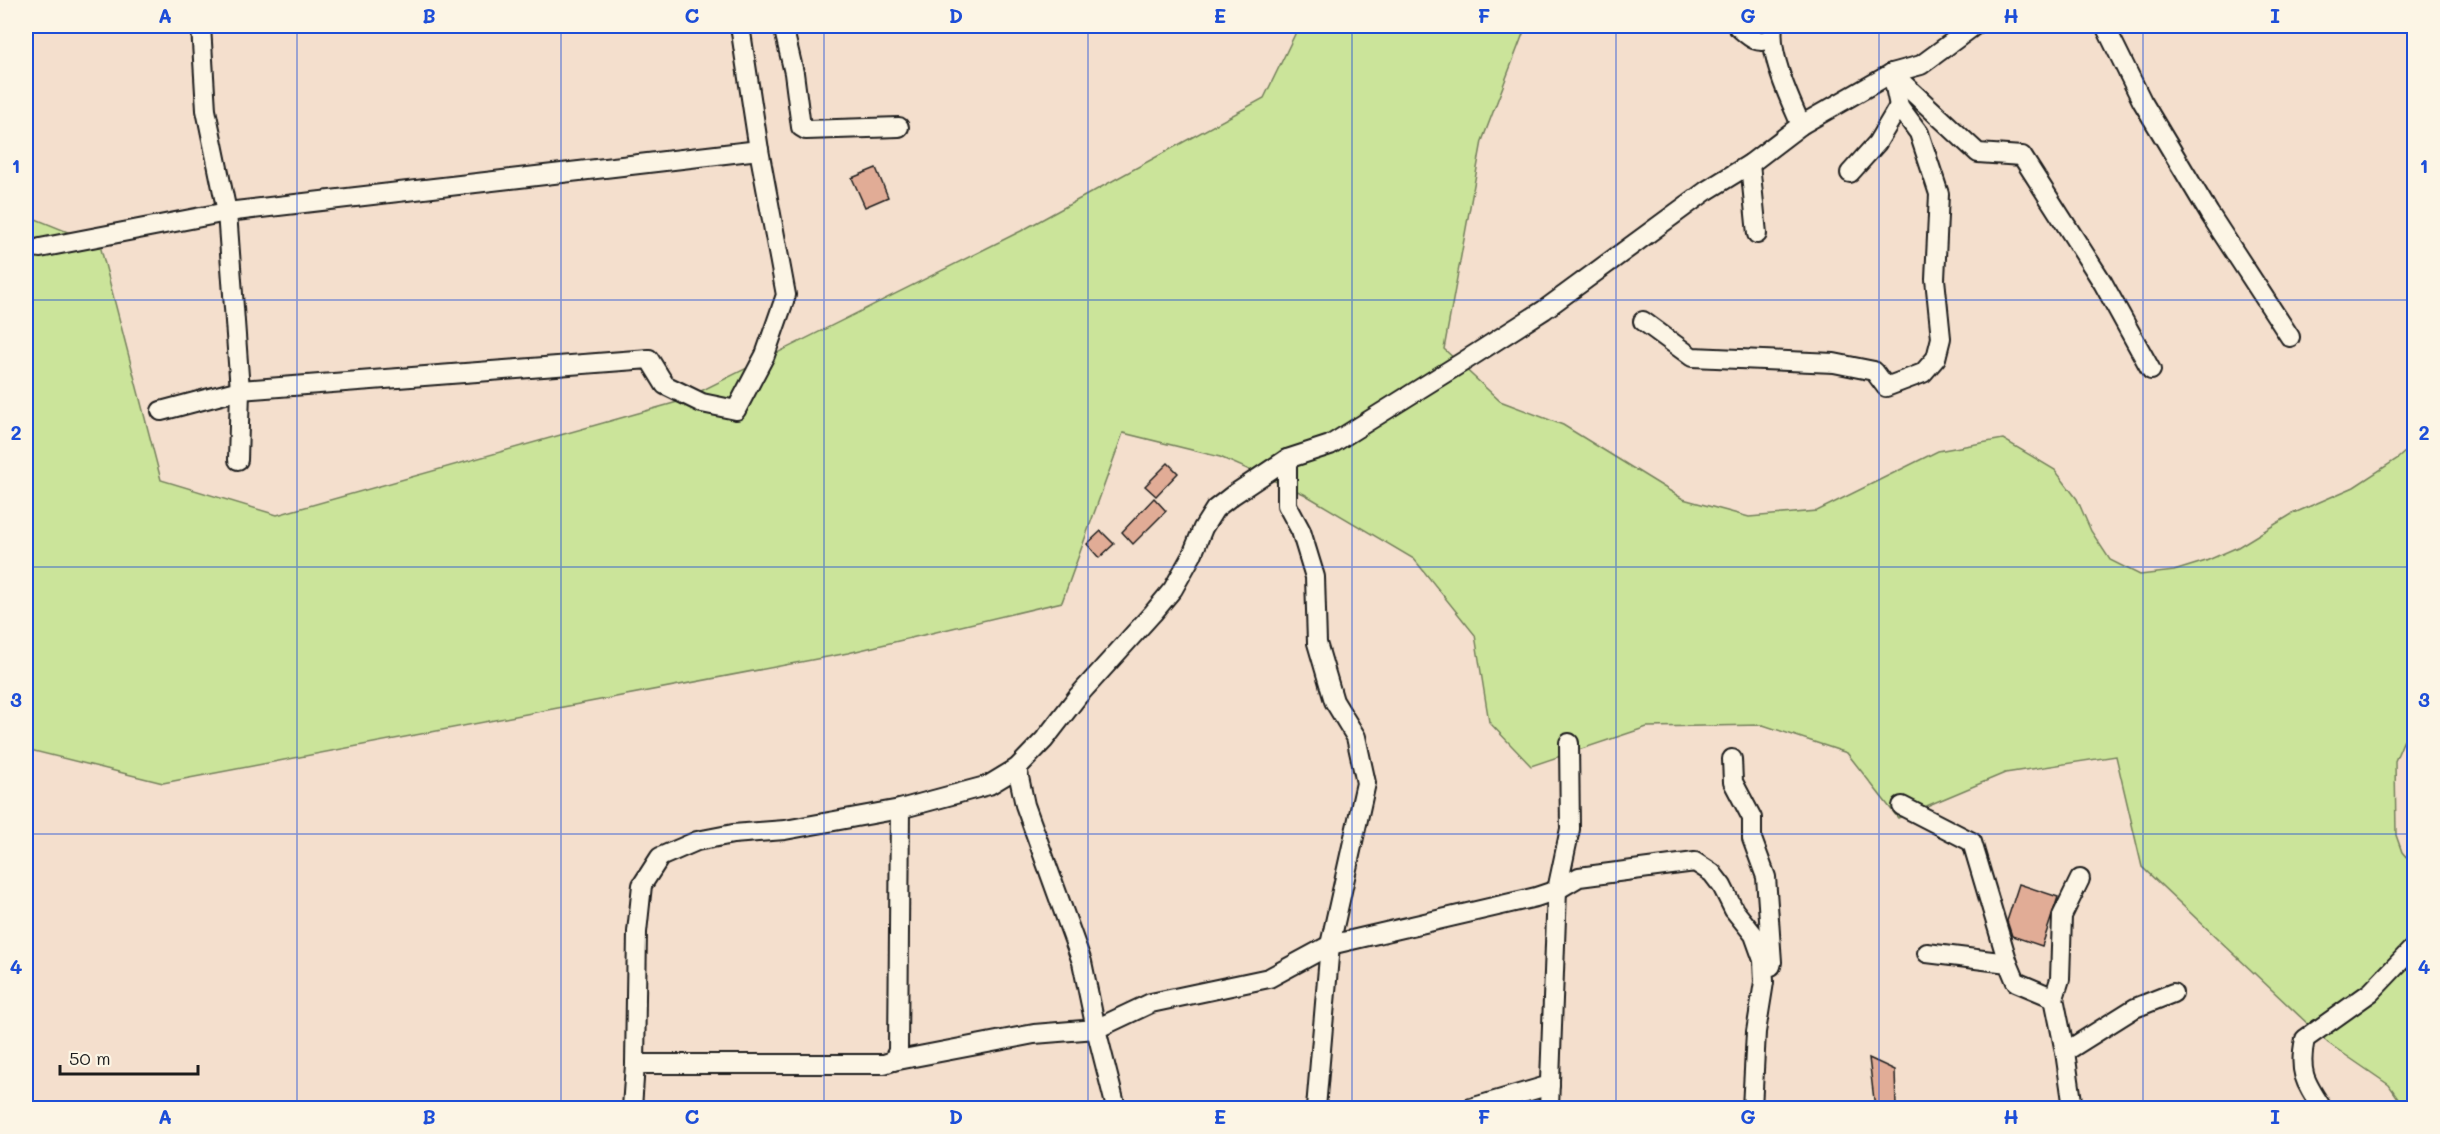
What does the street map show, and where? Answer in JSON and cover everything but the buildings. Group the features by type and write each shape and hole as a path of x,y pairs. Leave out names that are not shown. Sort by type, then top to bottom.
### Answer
{"street":[{"path":"201,26 206,110 227,212 240,390 238,460"},
{"path":"161,411 240,390 649,359 665,385 702,403 736,410 765,355 786,295 759,150 740,26"},
{"path":"785,26 801,127 806,130 899,127"},
{"path":"1737,26 1753,40 1762,42 1772,32"},
{"path":"632,1108 637,932 642,885 660,857 697,841 733,834 785,831 900,809 989,786 1017,768 1044,740 1078,696 1173,589 1215,509 1287,459 1330,445 1544,310 1706,191 1750,164 1801,125 1892,73 1921,65 1974,26"},
{"path":"2105,26 2142,101 2209,213 2290,337"},
{"path":"1772,32 1789,99 1801,125"},
{"path":"1642,321 1692,357 1834,363 1874,371 1886,387 1923,373 1936,358 1941,338 1935,279 1939,194 1919,133 1899,106 1892,73"},
{"path":"1892,73 1978,153 2022,156 2103,283 2151,370"},
{"path":"1850,173 1877,143 1899,106"},
{"path":"40,249 227,212 759,150"},
{"path":"1750,164 1757,234"},
{"path":"1287,459 1287,505 1301,531 1314,577 1317,643 1334,701 1356,737 1366,783 1330,945 1316,1108"},
{"path":"1549,1108 1557,890 1570,829 1569,743"},
{"path":"1732,759 1733,782 1752,818 1752,838 1766,878 1772,962 1764,982"},
{"path":"1017,768 1025,805 1082,962 1116,1108"},
{"path":"1902,806 1972,842 2008,963 2016,982 2054,998"},
{"path":"892,1061 898,1051 900,809"},
{"path":"635,1064 884,1064 1034,1034 1096,1029 1151,1003 1269,978 1330,945 1557,890 1580,877 1695,862 1712,873 1722,886 1734,910 1754,935 1763,960 1764,982 1756,1032 1752,1108"},
{"path":"2073,1108 2054,998 2060,979 2062,916 2080,879"},
{"path":"2322,1108 2304,1081 2301,1061 2306,1040 2371,992 2415,948"},
{"path":"1927,953 2008,963"},
{"path":"2065,1052 2134,1008 2173,993"},
{"path":"1471,1108 1550,1085"}],"green space":[{"path":"1299,26 1526,26 1482,141 1444,349 1500,401 1563,425 1683,499 1749,517 1817,511 1938,451 2003,439 2055,470 2077,499 2091,531 2110,560 2140,575 2174,571 2206,561 2238,547 2292,514 2354,487 2397,459 2414,444 2414,722 2409,728 2395,761 2396,835 2402,852 2414,866 2414,1108 2405,1108 2389,1085 2328,1043 2142,867 2116,756 2005,773 1898,818 1847,753 1763,725 1647,727 1531,766 1489,722 1475,635 1414,559 1304,494 1220,457 1123,433 1062,602 848,653 163,783 26,749 26,215 100,245 161,480 277,515 681,401 1021,231 1264,98"}]}
